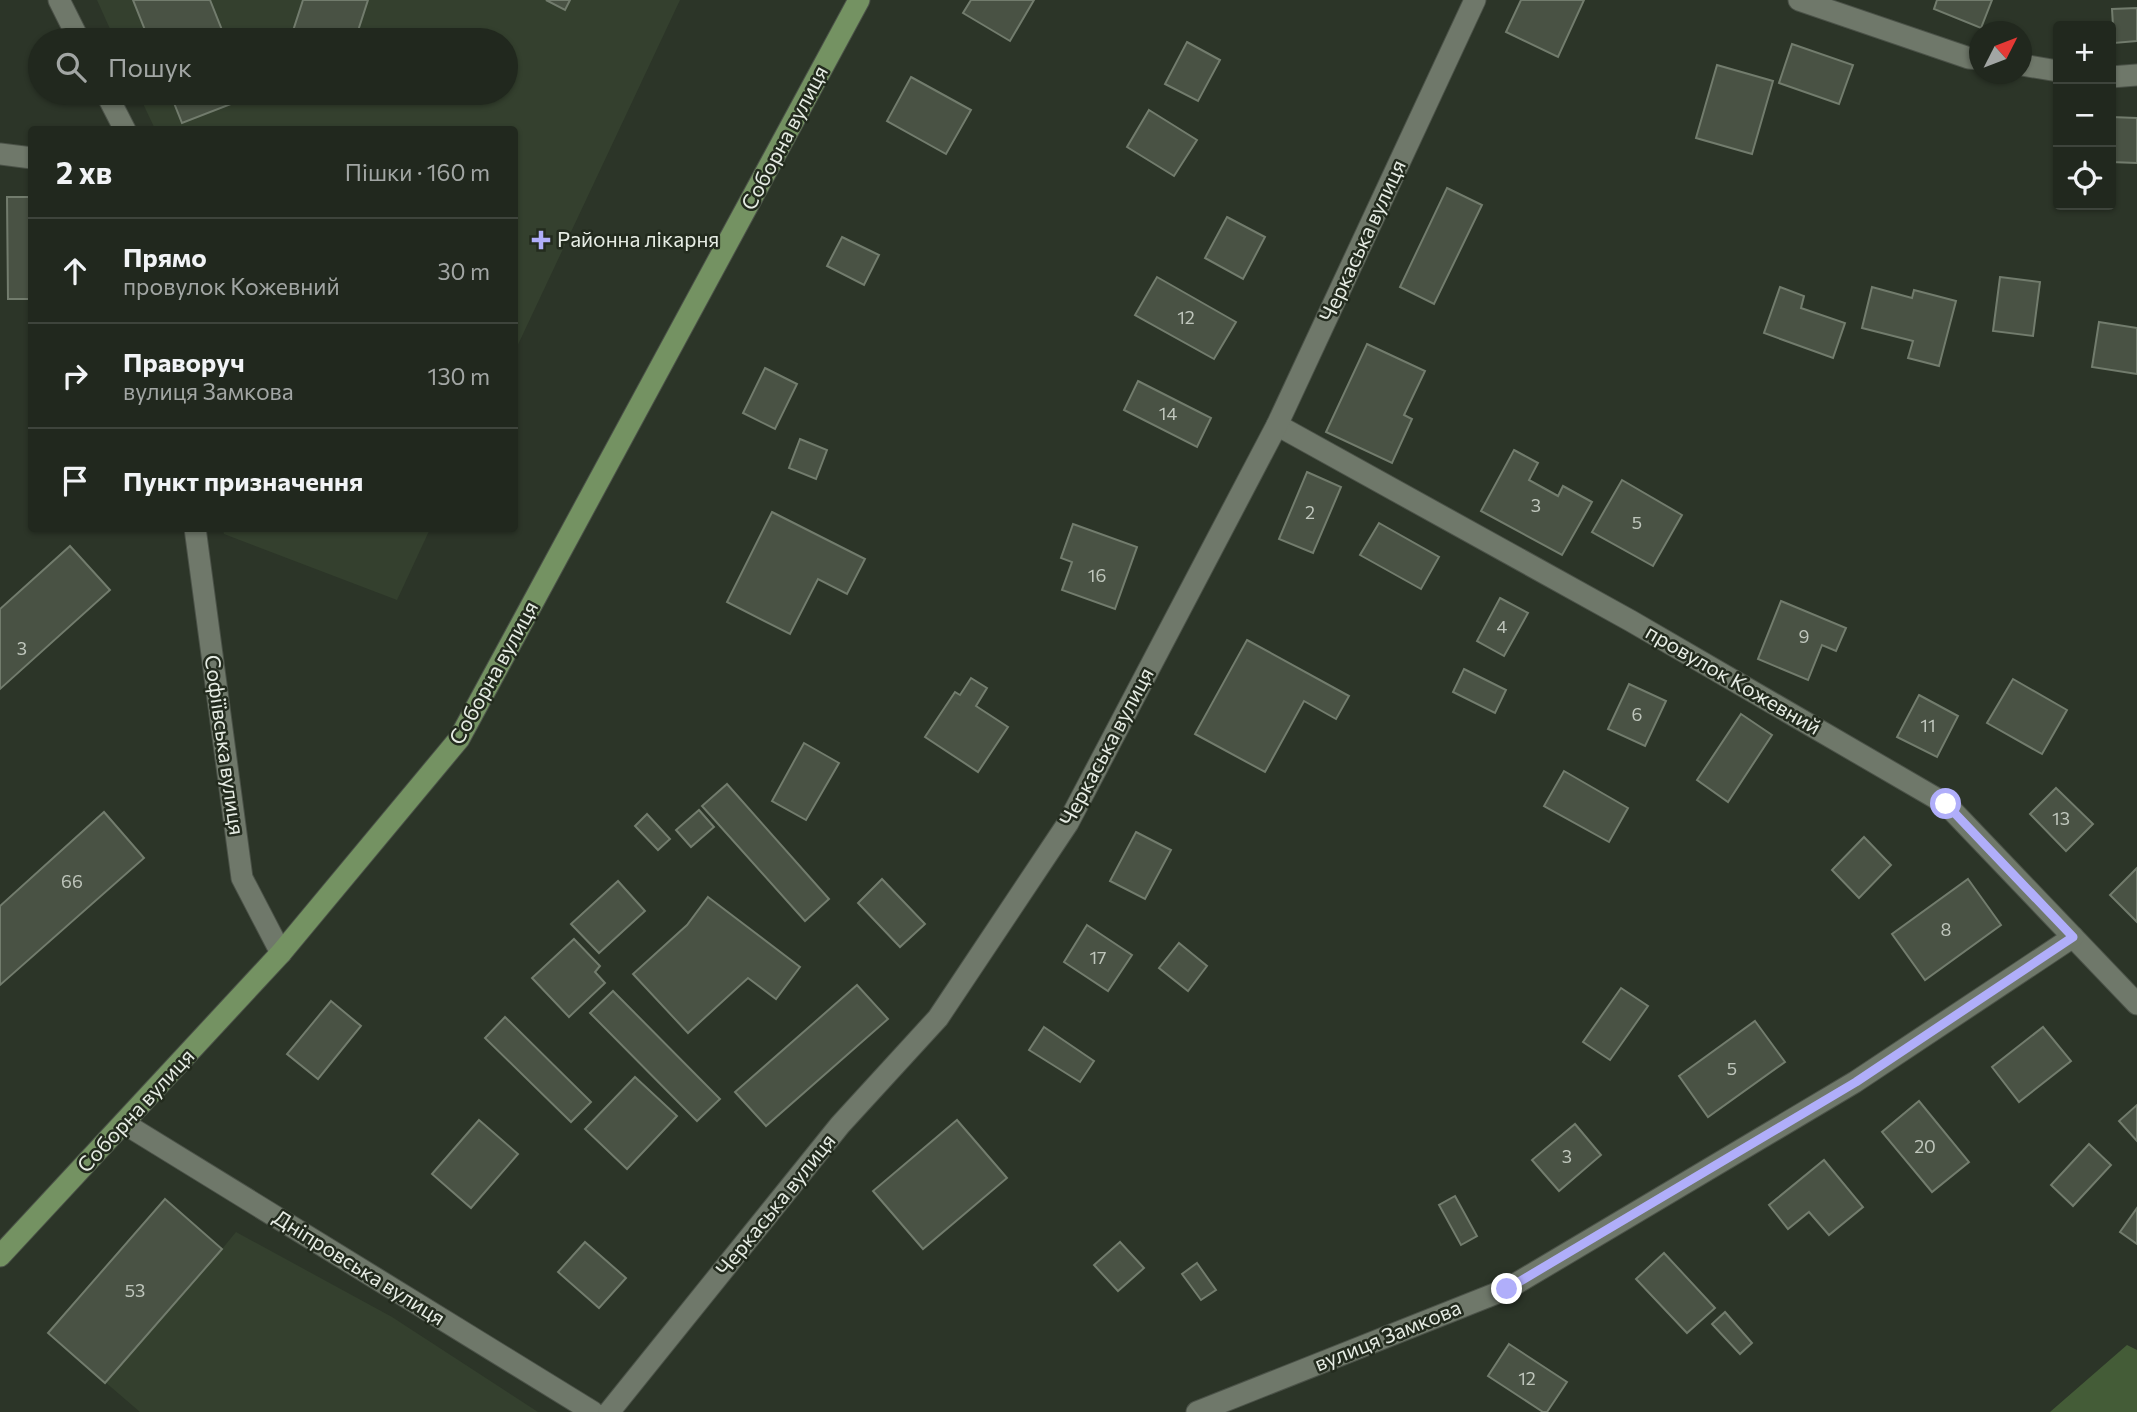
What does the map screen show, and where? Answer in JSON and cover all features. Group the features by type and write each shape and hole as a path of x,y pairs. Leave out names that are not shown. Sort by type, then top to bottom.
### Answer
{"main road":[{"name":"Соборна вулиця","path":"0,1256 281,953 460,739 859,0"}],"street":[{"path":"59,0 73,28"},
{"name":"Черкаська вулиця","path":"609,1412 840,1125 938,1018 1068,823 1277,425 1475,0"},
{"path":"1798,0 1969,58"},
{"path":"2032,67 2053,70"},
{"path":"2116,77 2137,75"},
{"path":"112,105 123,126"},
{"path":"0,154 28,158"},
{"name":"провулок Кожевний","path":"1277,425 1631,621 1946,804 2137,1003"},
{"name":"Софіївська вулиця","path":"196,532 242,878 281,953"},
{"name":"вулиця Замкова","path":"1197,1412 1507,1289 1856,1082 2073,937"},
{"name":"Дніпровська вулиця","path":"125,1124 593,1412"}],"shaded area":[{"name":"Районна лікарня","path":"97,0 680,0 518,345 518,126 154,126 144,105 518,105 518,28 110,28"},
{"path":"224,532 429,532 397,600"},
{"path":"165,1199 222,1249 236,1232 392,1317 538,1412 140,1412 48,1333"}],"green space":[{"path":"2127,1345 2137,1350 2137,1412 2050,1412"}],"building":[{"path":"133,0 210,0 221,28 144,28"},
{"path":"303,0 368,0 359,28 294,28"},
{"path":"546,0 570,0 565,10"},
{"path":"971,0 1034,0 1010,41 963,13"},
{"path":"1521,0 1584,0 1558,57 1506,32"},
{"path":"1937,0 1992,0 1984,21 1969,21 1969,23 1934,9"},
{"path":"2137,8 2137,41 2116,43 2116,21 2113,21 2112,9"},
{"path":"1187,42 1220,60 1198,101 1165,84"},
{"path":"1792,44 1853,65 1839,104 1779,83"},
{"path":"1717,65 1773,81 1752,154 1696,138"},
{"path":"911,77 971,110 946,154 887,121"},
{"path":"175,105 228,105 182,123"},
{"path":"1149,110 1197,140 1174,176 1127,147"},
{"path":"2116,117 2137,118 2137,163 2116,162"},
{"path":"1447,188 1482,205 1434,304 1400,287"},
{"path":"7,197 28,197 28,299 8,299"},
{"path":"1227,217 1265,237 1243,279 1205,258"},
{"path":"842,237 879,255 864,285 827,266"},
{"path":"1157,277 1236,322 1214,359 1135,315"},
{"path":"2000,277 2040,282 2033,336 1993,331"},
{"path":"1780,287 1804,296 1801,308 1845,323 1833,358 1764,333"},
{"path":"1872,287 1912,298 1914,290 1956,301 1939,366 1908,358 1913,341 1862,328"},
{"path":"2099,322 2137,328 2137,374 2092,367"},
{"path":"1367,344 1425,371 1404,415 1412,419 1392,463 1326,432"},
{"path":"765,368 797,384 775,429 743,413"},
{"path":"1138,381 1211,418 1197,447 1124,410"},
{"path":"800,439 827,450 816,479 789,468"},
{"path":"1514,450 1538,463 1529,480 1558,496 1563,486 1592,502 1562,555 1481,511"},
{"path":"1307,472 1341,487 1313,553 1279,539"},
{"path":"1622,480 1682,515 1653,566 1592,532"},
{"path":"772,512 865,559 847,594 818,579 790,634 727,602"},
{"path":"1379,523 1439,557 1421,589 1360,555"},
{"path":"1073,524 1137,547 1115,609 1062,590 1072,562 1061,558"},
{"path":"70,546 110,590 0,689 0,609"},
{"path":"1500,598 1528,613 1504,656 1477,641"},
{"path":"1781,601 1846,628 1836,651 1822,645 1808,680 1758,659"},
{"path":"1247,640 1349,696 1336,719 1304,701 1265,772 1195,734"},
{"path":"1464,669 1506,690 1495,713 1453,692"},
{"path":"971,678 987,688 976,706 1008,727 978,772 925,737 955,692 960,695"},
{"path":"2013,679 2067,710 2042,754 1987,723"},
{"path":"1629,684 1666,701 1645,746 1608,729"},
{"path":"1919,695 1958,716 1937,757 1897,737"},
{"path":"1741,714 1772,735 1728,802 1697,780"},
{"path":"804,743 839,763 806,820 772,801"},
{"path":"1564,771 1628,808 1609,842 1544,806"},
{"path":"727,784 829,899 805,921 702,806"},
{"path":"2056,788 2093,824 2066,851 2030,814"},
{"path":"699,810 714,827 691,847 676,830"},
{"path":"104,812 144,858 0,985 0,906"},
{"path":"647,814 670,839 658,850 635,826"},
{"path":"1136,832 1171,850 1145,899 1110,881"},
{"path":"1864,837 1891,865 1859,898 1832,870"},
{"path":"2137,868 2137,922 2110,895"},
{"path":"882,879 925,924 900,947 858,903"},
{"path":"1968,879 2001,925 1925,980 1892,934"},
{"path":"618,881 645,911 599,953 571,924"},
{"path":"708,897 800,967 776,999 748,978 688,1033 633,974 687,925"},
{"path":"1087,925 1132,955 1108,991 1064,962"},
{"path":"574,939 600,966 595,972 605,983 569,1017 532,978"},
{"path":"1179,943 1207,966 1188,991 1159,968"},
{"path":"857,985 888,1019 766,1126 735,1092"},
{"path":"1621,988 1648,1006 1610,1060 1583,1042"},
{"path":"613,991 720,1099 697,1121 590,1013"},
{"path":"331,1001 361,1026 318,1079 287,1054"},
{"path":"505,1017 591,1102 571,1122 485,1038"},
{"path":"1755,1021 1785,1062 1708,1117 1679,1076"},
{"path":"1044,1027 1094,1061 1080,1082 1029,1050"},
{"path":"2043,1027 2071,1061 2019,1102 1992,1067"},
{"path":"635,1077 677,1116 627,1169 585,1129"},
{"path":"1919,1101 1969,1162 1932,1192 1882,1132"},
{"path":"2137,1105 2137,1141 2119,1121"},
{"path":"479,1120 518,1154 471,1208 432,1174"},
{"path":"957,1120 1007,1178 923,1249 873,1191"},
{"path":"1575,1124 1601,1155 1559,1191 1532,1160"},
{"path":"2089,1144 2111,1165 2073,1206 2051,1185"},
{"path":"1824,1160 1863,1207 1829,1235 1809,1212 1788,1229 1769,1205"},
{"path":"1455,1196 1477,1236 1461,1245 1439,1205"},
{"path":"165,1199 222,1249 105,1383 48,1333"},
{"path":"2137,1208 2137,1244 2120,1232"},
{"path":"585,1242 626,1278 599,1308 558,1272"},
{"path":"1120,1242 1144,1268 1118,1291 1094,1265"},
{"path":"1664,1253 1715,1308 1687,1333 1636,1279"},
{"path":"1197,1263 1216,1290 1201,1300 1182,1274"},
{"path":"1725,1312 1752,1343 1740,1354 1712,1324"},
{"path":"1509,1344 1567,1382 1547,1412 1488,1376"}],"place":[{"name":"Районна лікарня","path":"541,240"}],"route":[{"path":"1507,1289 1856,1082 2073,937 1946,804"}]}
